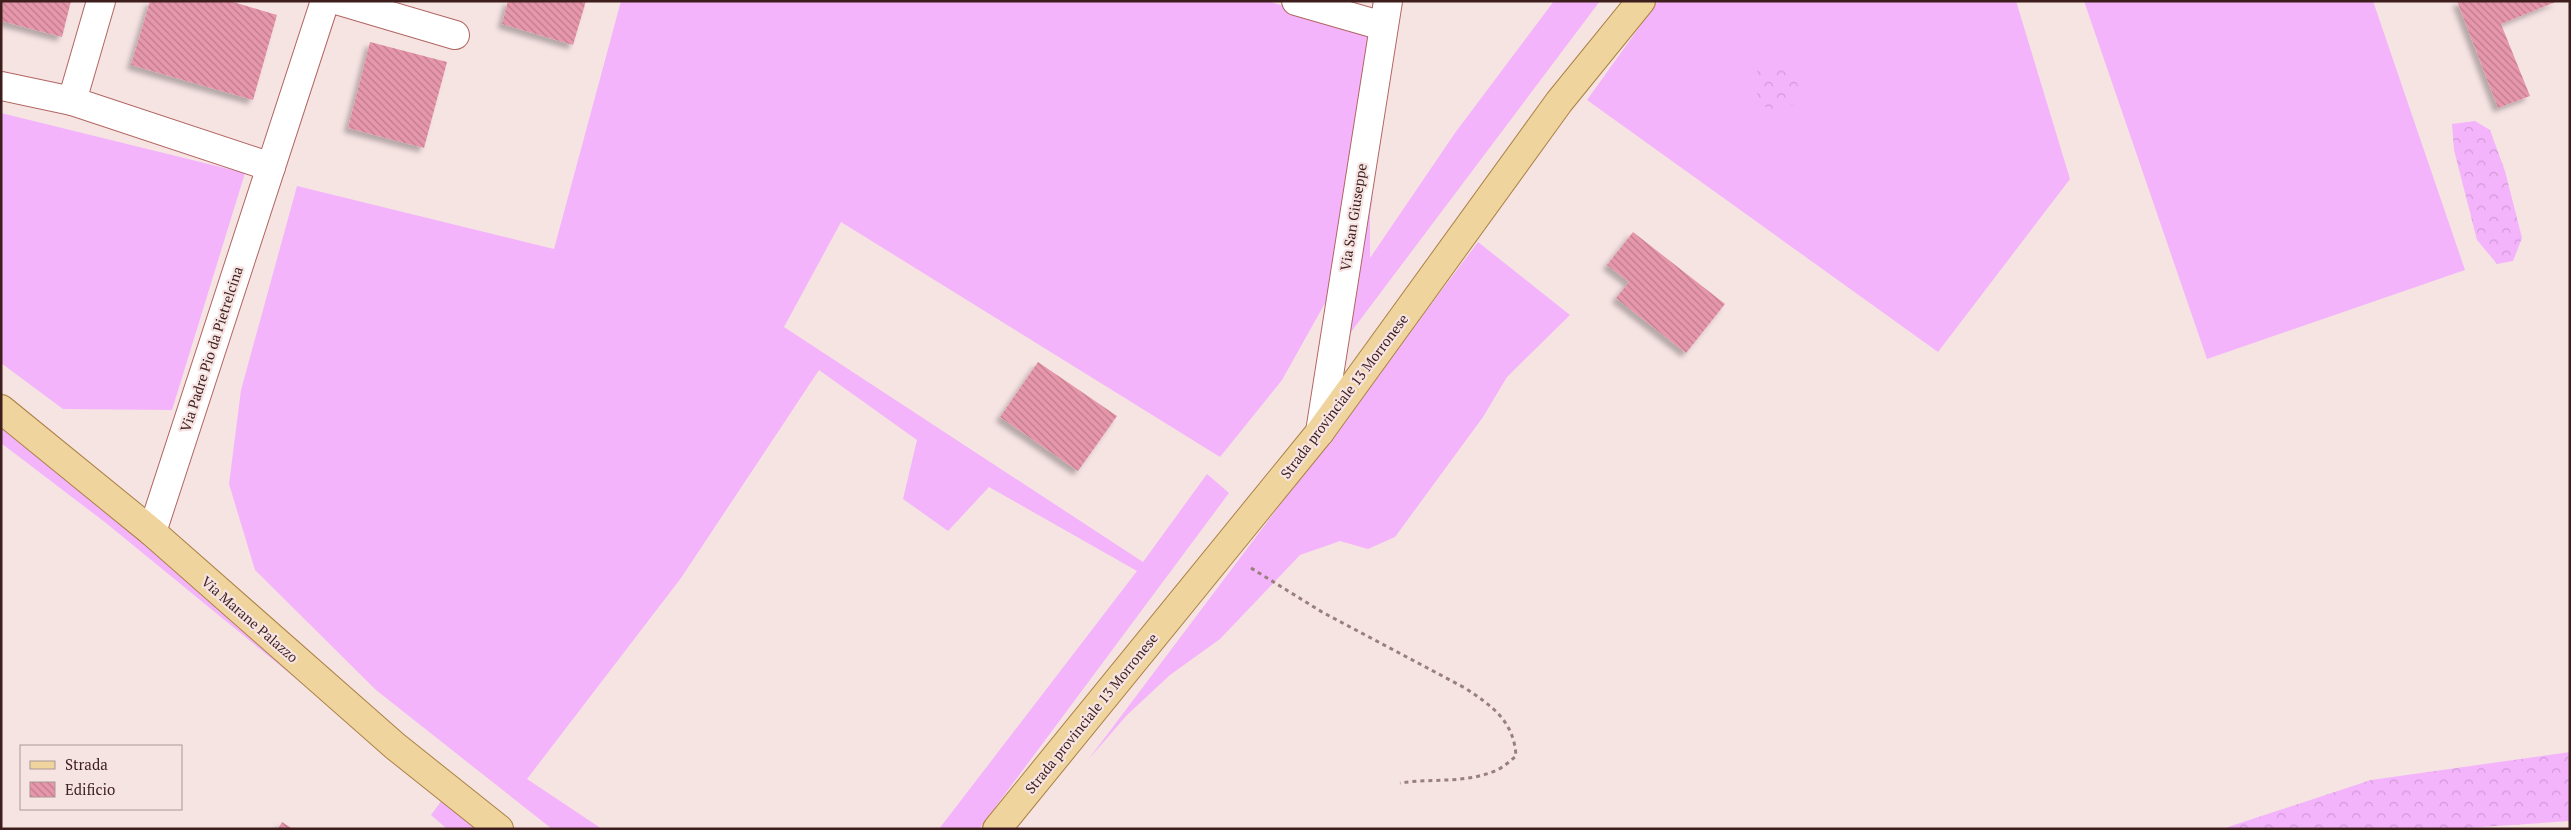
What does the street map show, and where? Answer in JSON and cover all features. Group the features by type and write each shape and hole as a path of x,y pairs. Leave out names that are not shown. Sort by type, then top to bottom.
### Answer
{"main road":[{"name":"Strada provinciale 13 Morronese","path":"996,829 1320,432 1559,102 1641,1"},
{"name":"Via Marane Palazzo","path":"1,409 152,532 395,746 499,829"}],"street":[{"path":"72,101 102,1"},
{"name":"Via Padre Pio da Pietrelcina","path":"152,532 325,1"},
{"path":"340,1 455,35"},
{"path":"1296,1 1385,14"},
{"name":"Via San Giuseppe","path":"1320,432 1385,14"},
{"path":"1,86 72,101 271,166"}],"path":[{"path":"1223,551 1322,612 1465,688 1486,702 1507,723 1515,740 1516,756 1498,770 1470,778 1400,783"}],"green space":[{"path":"621,1 1268,1 1372,34 1329,296 1282,380 1220,457 841,222 784,327 1143,562 1207,474 1229,493 979,829 939,829 1137,571 989,487 948,531 903,499 917,440 819,370 681,578 527,779 602,829 552,829 376,690 255,570 229,484 241,390 297,186 554,249"},
{"path":"1554,1 1600,1 1342,344 1356,259 1374,194 1370,213 1370,258 1455,133"},
{"path":"1658,1 2016,1 2070,179 1938,352 1587,100"},
{"path":"2084,1 2373,1 2465,270 2207,359"},
{"path":"1763,64 1781,66 1793,74 1798,86 1794,104 1778,109 1762,106 1757,95 1755,79"},
{"path":"1,113 245,173 172,410 63,409 1,363"},
{"path":"2475,121 2490,130 2505,171 2522,238 2513,261 2497,264 2477,240 2454,150 2452,124"},
{"path":"1478,242 1570,315 1507,377 1483,417 1395,537 1368,549 1340,541 1300,555 1220,639 1170,675 1127,715 1088,760"},
{"path":"1,423 23,439 415,776 106,523 1,443"},
{"path":"2570,752 2570,821 2451,829 2222,829 2371,780"},
{"path":"445,796 485,829 447,829 431,815"}],"building":[{"path":"1,1 71,1 62,37 1,21"},
{"path":"150,1 230,1 277,15 253,100 131,65"},
{"path":"508,1 586,1 573,45 502,24"},
{"path":"2457,1 2558,1 2501,24 2530,96 2498,108"},
{"path":"370,42 447,62 424,148 348,128"},
{"path":"1633,232 1725,304 1686,353 1616,298 1629,282 1607,265"},
{"path":"1038,362 1117,416 1078,471 1000,417"},
{"path":"282,822 293,829 278,829"}]}
